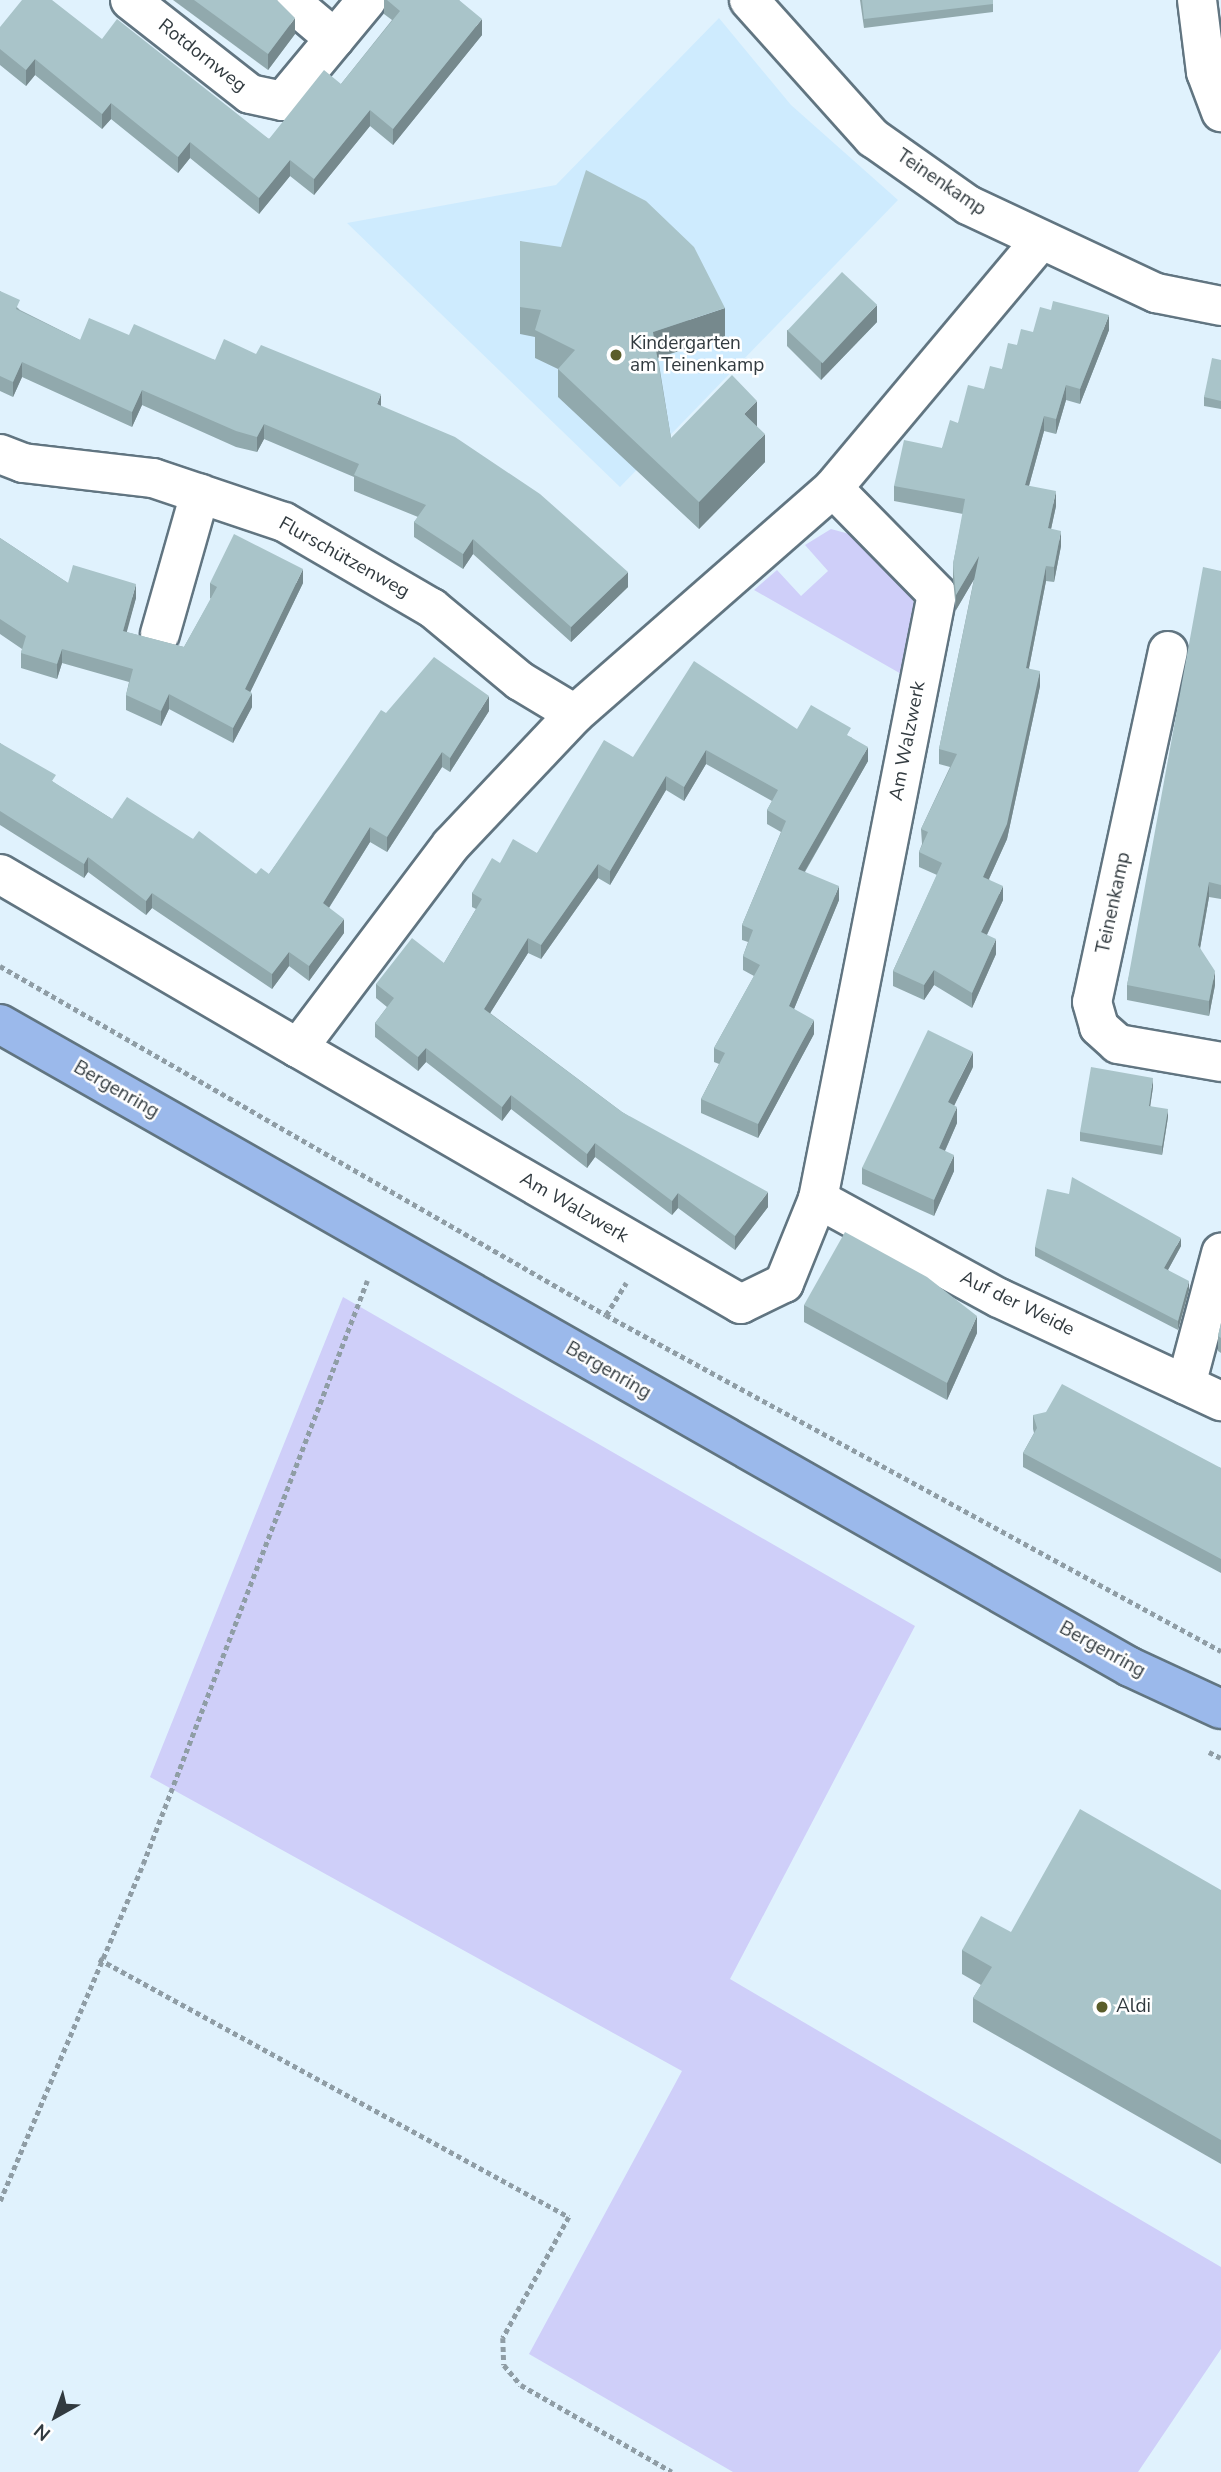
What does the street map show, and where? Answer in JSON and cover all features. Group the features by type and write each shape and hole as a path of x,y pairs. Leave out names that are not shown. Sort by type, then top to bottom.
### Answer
{"main road":[{"name":"Bergenring","path":"0,1024 1118,1661 1221,1709"}],"street":[{"name":"Rotdornweg","path":"130,0 250,94 283,101 367,0"},
{"path":"289,0 335,39"},
{"name":"Teinenkamp","path":"749,0 873,138 968,205 1156,293 1221,306"},
{"path":"1197,0 1206,72 1221,112"},
{"path":"0,874 298,1048 451,845 576,714 833,488 1040,241"},
{"name":"Flurschützenweg","path":"0,454 23,463 153,478 284,522 432,608 520,681 576,714"},
{"name":"Am Walzwerk","path":"298,1048 741,1304 784,1283 818,1199 937,594 833,488"},
{"path":"160,635 200,494"},
{"name":"Teinenkamp","path":"1168,651 1092,1002 1099,1027 1118,1044 1221,1062"},
{"name":"Auf der Weide","path":"818,1199 999,1298 1221,1401"},
{"path":"1186,1385 1221,1253"}],"path":[{"path":"0,966 606,1315 1221,1651"},
{"path":"0,2201 99,1959 144,1864 367,1281"},
{"path":"99,1959 569,2217 503,2338 504,2365 521,2385 672,2472"}],"shaded area":[{"name":"Kindergarten am Teinenkamp","path":"719,18 791,105 898,200 620,487 347,223 556,185"},
{"path":"831,529 853,535 906,586 916,607 903,675 754,590 777,570 801,596 828,571 805,545"},
{"path":"343,1297 915,1626 730,1979 1221,2267 1221,2349 1138,2472 733,2472 529,2354 682,2071 150,1777"}],"building":[{"path":"22,0 52,0 102,39 117,19 269,139 324,70 341,84 400,11 387,0 459,0 482,19 393,129 370,110 314,179 290,160 259,198 190,142 178,157 111,103 102,114 35,59 26,70 0,49 0,27"},
{"path":"194,0 277,0 295,18 268,54"},
{"path":"862,0 993,0 993,4 864,19"},
{"path":"586,170 646,201 694,247 725,308 653,332 671,438 732,375 757,401 744,414 765,434 699,502 558,369 575,350 535,330 541,310 520,307 520,241 561,247"},
{"path":"842,272 877,305 823,363 787,331"},
{"path":"0,291 20,300 16,309 80,340 89,318 129,335 134,324 215,360 224,339 256,354 261,345 381,394 377,404 455,437 540,494 628,572 571,627 473,539 463,554 414,522 426,505 354,475 359,464 264,424 257,437 236,431 142,390 132,412 22,362 13,382 0,376"},
{"path":"1053,301 1109,315 1080,389 1066,385 1056,419 1044,416 1025,485 1056,491 1048,528 1061,531 1054,567 1046,566 1026,668 1040,671 1007,824 983,877 1003,886 981,932 996,939 972,993 934,970 924,985 893,971 942,863 919,852 928,832 921,829 957,754 939,749 979,556 956,595 953,564 965,499 894,486 904,440 942,448 950,420 958,423 968,385 984,389 990,366 1002,369 1008,343 1017,345 1021,329 1033,332 1040,307 1051,310"},
{"path":"1212,358 1221,360 1221,401 1204,397"},
{"path":"234,534 303,569 245,689 252,693 233,728 169,694 161,711 126,695 133,669 62,649 57,664 21,653 26,636 0,619 0,538 68,583 73,565 136,584 123,631 184,647 217,587 210,583"},
{"path":"1203,567 1221,571 1221,885 1209,882 1198,945 1215,971 1209,1001 1127,985"},
{"path":"434,657 489,696 450,758 442,752 387,837 370,827 323,903 344,919 309,966 289,952 272,974 152,893 146,901 88,857 84,864 0,811 0,743 56,775 52,781 112,819 127,797 193,839 199,831 256,874 261,868 269,874 381,710 386,713"},
{"path":"694,661 797,729 811,705 851,728 847,735 868,747 798,869 839,886 789,1006 814,1020 758,1124 701,1099 725,1053 714,1048 760,965 743,956 753,930 742,925 786,821 767,810 778,790 706,750 684,787 666,776 610,871 598,864 541,945 528,938 484,1009 622,1112 768,1192 735,1236 678,1193 672,1201 595,1143 587,1154 511,1095 502,1107 426,1048 418,1057 375,1023 394,998 376,984 412,938 444,963 482,899 472,893 492,858 500,863 513,839 537,853 604,740 633,757"},
{"path":"928,1030 973,1052 948,1102 957,1107 939,1148 954,1155 934,1200 862,1168"},
{"path":"1091,1067 1153,1078 1149,1106 1168,1109 1162,1146 1080,1132"},
{"path":"1072,1177 1181,1238 1164,1268 1189,1281 1178,1321 1035,1247 1047,1189 1069,1194"},
{"path":"845,1232 927,1277 977,1316 947,1383 804,1305"},
{"path":"1062,1384 1221,1468 1221,1559 1023,1453 1037,1428 1033,1415 1046,1412"},
{"name":"Aldi","path":"1080,1809 1221,1890 1221,2140 973,1998 992,1967 962,1950 981,1916 1011,1932"}],"place":[{"name":"Kindergarten am Teinenkamp","path":"616,355"},
{"name":"Aldi","path":"1102,2007"}]}
